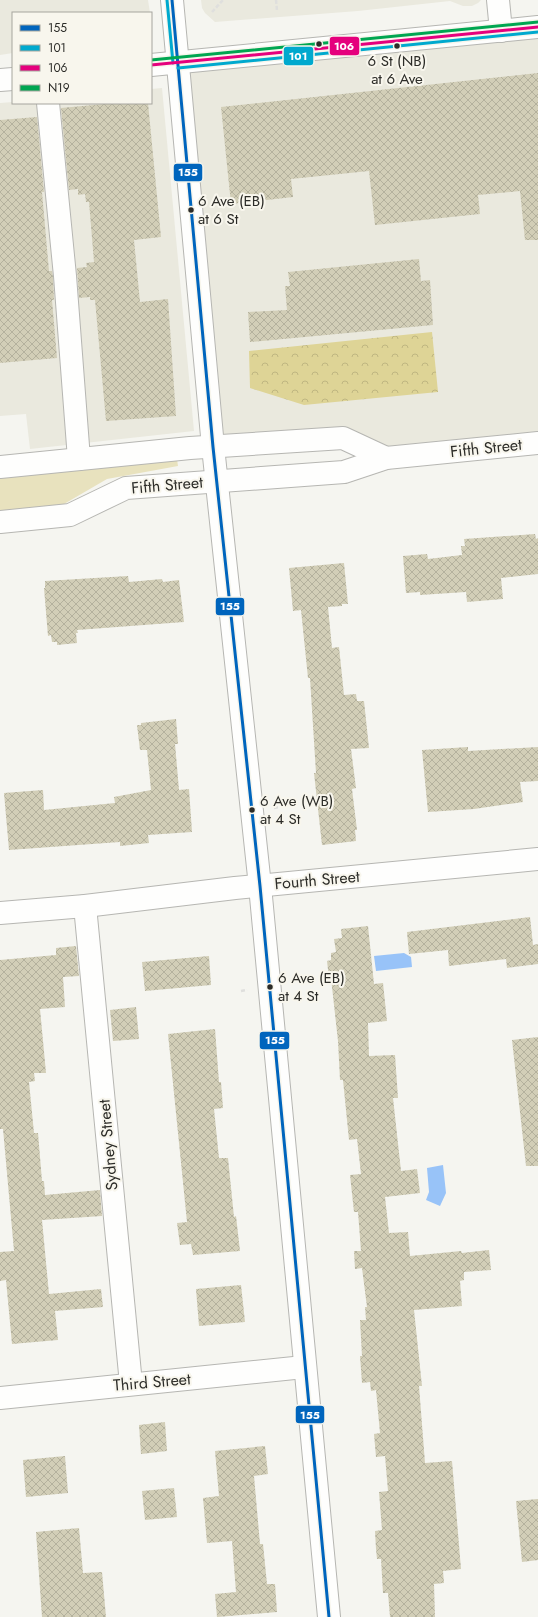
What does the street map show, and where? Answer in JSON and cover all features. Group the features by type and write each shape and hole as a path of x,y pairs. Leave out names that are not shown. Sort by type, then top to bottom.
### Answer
{"street":[{"path":"172,0 213,447 260,886 304,1367 329,1617"},
{"path":"498,0 501,31"},
{"path":"152,66 538,27"},
{"path":"0,80 12,79"},
{"path":"48,104 65,276 79,459"},
{"path":"0,467 213,447 343,438 386,458"},
{"name":"Fifth Street","path":"0,522 70,515 126,488 344,472 386,458 538,443"},
{"name":"Fourth Street","path":"0,913 85,906 260,886 538,859"},
{"name":"Sydney Street","path":"85,906 131,1384"},
{"name":"Third Street","path":"0,1398 131,1384 280,1371 304,1367"}],"path":[{"path":"212,12 223,0"},
{"path":"276,0 277,11"}],"shaded area":[{"path":"0,0 148,0 150,12 12,12 12,53 0,55"},
{"path":"201,0 481,0 472,6 463,6 450,1 358,11 215,22 205,13 202,8"},
{"path":"538,27 538,443 386,458 343,438 213,447 178,63"},
{"path":"162,88 194,431 30,449 26,414 0,416 0,103 152,104 152,89"},
{"path":"177,459 178,466 107,479 64,504 0,511 0,476"}],"green space":[{"path":"432,332 438,392 304,405 250,388 249,351"}],"water":[{"path":"404,953 411,957 412,967 376,971 374,956"},
{"path":"443,1165 446,1193 440,1206 426,1200 429,1192 427,1168"}],"building":[{"path":"538,73 538,240 525,240 520,191 478,195 480,214 375,225 369,171 291,179 293,197 231,204 221,107"},
{"path":"104,104 148,104 161,237 134,240 140,302 168,299 176,416 106,421 95,300 90,300 90,297 79,298 77,268 87,267 86,263 94,262 89,202 86,202 85,194 78,195 78,189 69,190 61,108"},
{"path":"37,117 49,271 52,271 53,277 54,300 52,300 57,358 0,363 0,120"},
{"path":"419,259 421,281 430,280 433,325 250,342 248,312 287,310 285,286 290,286 288,272"},
{"path":"535,534 536,539 538,538 538,574 501,578 503,599 467,602 466,592 420,595 420,592 406,593 403,556 427,554 428,559 462,555 461,546 465,546 464,539"},
{"path":"344,563 348,604 328,607 332,648 339,647 344,695 356,694 357,701 364,701 369,748 351,749 356,788 352,789 357,830 355,830 356,841 322,845 314,773 316,773 310,678 308,678 301,610 293,611 289,568"},
{"path":"128,576 129,582 162,579 163,582 179,580 184,622 77,630 77,643 57,645 57,642 52,642 51,635 48,636 44,588 45,581"},
{"path":"176,719 178,744 175,744 179,790 189,789 192,832 148,835 149,843 120,846 120,842 9,850 4,793 43,790 44,810 115,803 114,797 151,790 147,750 140,750 137,725 141,725 141,723"},
{"path":"468,747 468,751 538,747 538,781 520,782 523,802 474,809 428,812 422,750"},
{"path":"530,917 533,945 538,944 538,964 507,968 506,959 449,966 448,950 409,954 407,932"},
{"path":"368,926 374,984 383,983 387,1021 368,1023 369,1056 395,1055 398,1098 393,1098 401,1171 417,1169 420,1193 385,1197 389,1233 408,1232 410,1256 489,1250 491,1270 464,1272 464,1280 460,1281 462,1306 414,1310 422,1386 419,1386 425,1463 452,1461 461,1569 443,1571 444,1583 434,1584 435,1617 390,1617 388,1593 383,1593 381,1559 377,1559 376,1549 375,1531 382,1530 379,1492 388,1491 385,1456 376,1457 374,1434 380,1433 376,1390 371,1391 370,1382 362,1383 360,1320 366,1320 365,1307 367,1307 362,1268 355,1269 354,1251 361,1251 358,1212 354,1212 350,1175 361,1174 357,1139 349,1140 343,1080 340,1080 338,1041 331,978 329,978 327,961 331,960 331,953 336,952 334,939 342,938 341,929"},
{"path":"76,946 79,976 63,977 65,1007 40,1009 46,1073 34,1073 35,1081 29,1082 34,1133 38,1133 42,1181 44,1181 45,1195 100,1190 102,1216 42,1220 49,1294 101,1289 103,1307 55,1311 58,1340 12,1344 6,1280 0,1281 0,1252 14,1251 3,1129 0,1129 0,960 56,955 56,948"},
{"path":"209,956 211,985 145,991 142,962"},
{"path":"136,1007 139,1039 113,1041 110,1010"},
{"path":"215,1029 219,1082 221,1082 223,1108 214,1109 219,1158 228,1158 234,1217 236,1216 240,1251 193,1255 191,1244 180,1245 177,1223 187,1222 168,1034"},
{"path":"538,1037 538,1166 526,1166 512,1040"},
{"path":"241,1285 245,1322 199,1326 196,1289"},
{"path":"165,1422 167,1451 141,1454 139,1425"},
{"path":"265,1446 268,1474 254,1476 260,1544 263,1544 267,1584 275,1584 277,1612 217,1617 215,1594 236,1592 232,1541 207,1543 203,1498 219,1496 215,1451"},
{"path":"65,1456 68,1493 26,1497 23,1460"},
{"path":"174,1488 177,1517 145,1520 142,1491"},
{"path":"538,1499 538,1560 522,1562 516,1501"},
{"path":"79,1528 83,1573 102,1572 106,1617 42,1617 36,1532"}],"transit line":[{"name":"101","path":"167,0 173,63"},
{"name":"155","path":"172,0 213,447 260,886 329,1617"},
{"name":"N19","path":"152,60 538,22"},
{"name":"106","path":"152,65 538,27"},
{"name":"101","path":"178,68 538,32"}],"place":[{"name":"6 St (NB) at 6 Ave","path":"397,46"},
{"name":"6 Ave (EB) at 6 St","path":"191,210"},
{"name":"6 Ave (WB) at 4 St","path":"252,810"},
{"name":"6 Ave (EB) at 4 St","path":"270,987"}]}
